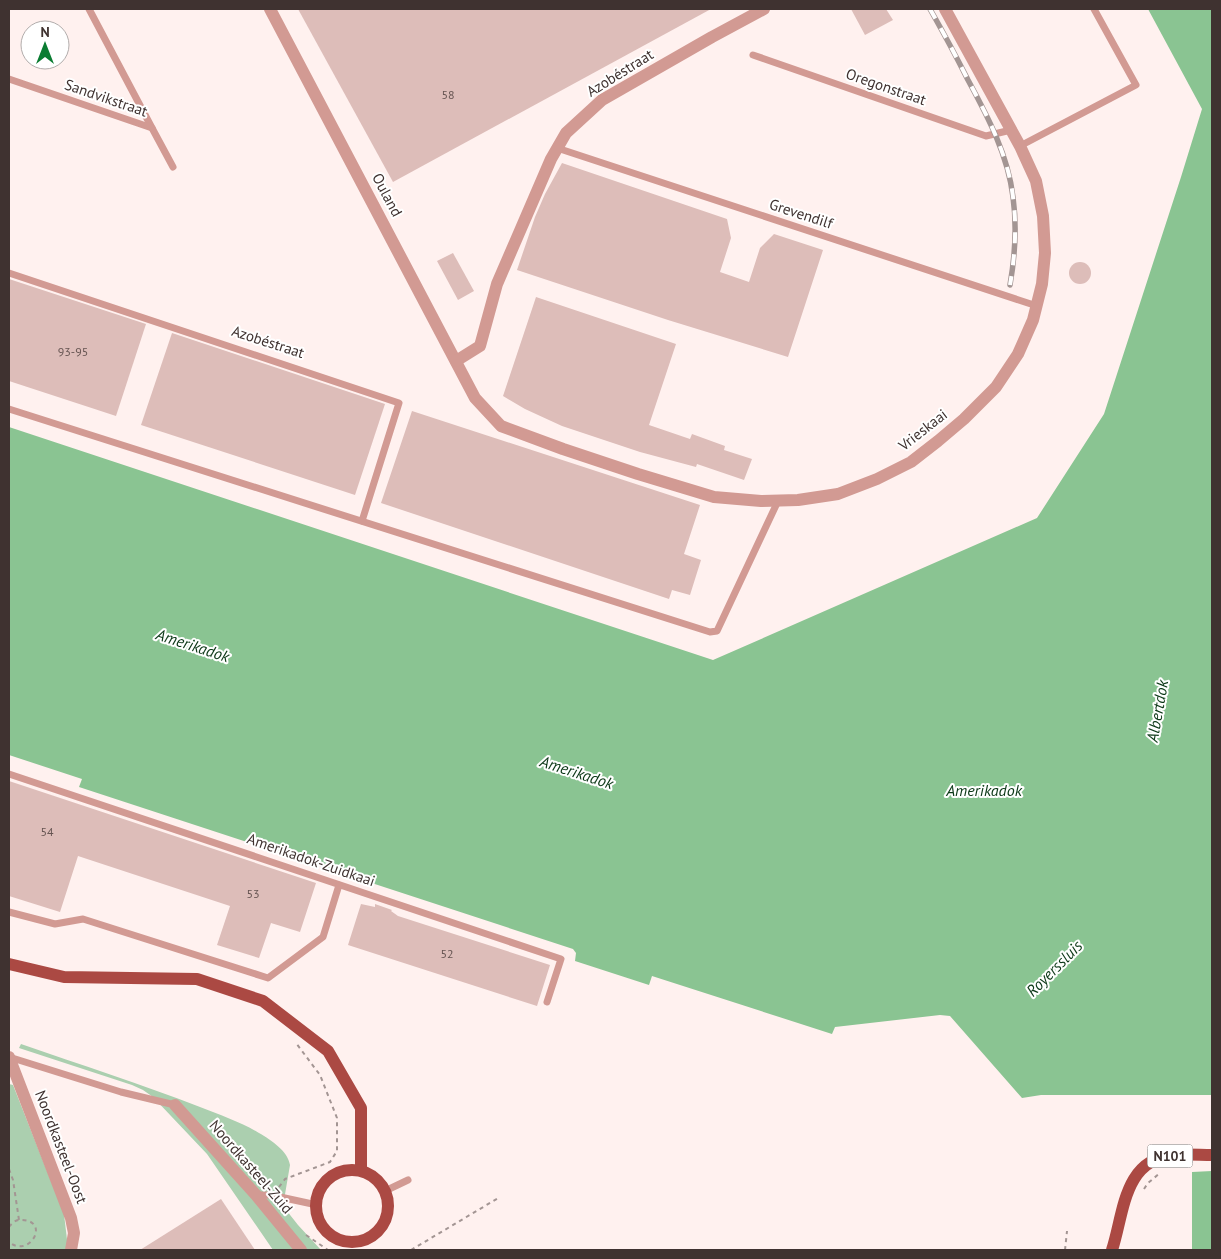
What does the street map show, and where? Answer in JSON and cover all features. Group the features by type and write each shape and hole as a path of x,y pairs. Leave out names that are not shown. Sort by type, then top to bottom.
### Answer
{"main road":[{"path":"9,964 64,977 197,979 263,1001 328,1051 360,1108 360,1170"},
{"name":"N101","path":"1112,1250 1124,1202 1134,1177 1144,1166 1172,1155 1212,1155"},
{"path":"360,1170 371,1174 385,1190 388,1212 384,1223 378,1231 357,1246 332,1235 323,1226 317,1214 316,1202 320,1189 328,1179 339,1172 360,1170"}],"street":[{"name":"Ouland","path":"270,9 475,398"},
{"name":"Azobéstraat","path":"456,361 480,346 497,284 547,168 566,132 602,100 764,9"},
{"name":"Vrieskaai","path":"475,398 501,426 638,474 714,497 778,501 838,494 877,479 911,462 938,441 964,419 996,387 1018,354 1037,306 1046,253 1043,216 1036,180 1012,130 945,9"},
{"name":"Noordkasteel-Oost","path":"9,1057 71,1218 74,1233 71,1250"},
{"name":"Noordkasteel-Zuid","path":"175,1105 256,1195 301,1250"}],"lane":[{"path":"89,9 152,128"},
{"path":"1020,146 1136,85 1094,9"},
{"name":"Oregonstraat","path":"752,55 986,136 1012,130"},
{"name":"Sandvikstraat","path":"9,79 152,128 173,167"},
{"name":"Grevendilf","path":"557,148 1037,306"},
{"name":"Azobéstraat","path":"9,273 399,403 362,521"},
{"path":"9,409 710,632 717,631 778,501"},
{"name":"Amerikadok-Zuidkaai","path":"9,774 561,959 547,1002"},
{"path":"9,912 55,924 84,919 268,978 323,937 339,884"},
{"path":"9,1057 121,1092 175,1105"},
{"path":"385,1190 408,1180"},
{"path":"256,1195 271,1194 317,1205"}],"path":[{"path":"271,1194 285,1179 330,1162 337,1151 337,1118 320,1075 292,1038"},
{"path":"9,1169 13,1180 19,1220"},
{"path":"1142,1191 1164,1169"},
{"path":"411,1250 500,1197"},
{"path":"9,1227 14,1221 28,1221 33,1225 36,1233 35,1242 28,1248 14,1248 9,1242"},
{"path":"1065,1250 1067,1231"},
{"path":"302,1233 328,1250"}],"shaded area":[{"path":"21,1044 200,1107 245,1125 269,1139 278,1146 289,1160 290,1165 283,1206 321,1250 273,1250 207,1154 153,1097 143,1090 19,1048"},
{"path":"9,1084 13,1085 64,1214 67,1250 9,1250"}],"water":[{"name":"Amerikadok","path":"1148,9 1212,9 1212,1095 1041,1095 1022,1098 950,1016 940,1015 835,1027 832,1034 652,976 649,985 575,961 576,953 573,949 79,787 82,779 9,755 9,427 713,660 1037,518 1104,414 1202,109"},
{"path":"1212,1171 1212,1250 1192,1250 1192,1172"}],"building":[{"path":"298,9 711,9 393,182"},
{"path":"851,9 886,9 893,20 865,35"},
{"path":"562,163 727,219 731,238 720,272 749,282 760,248 774,234 823,250 788,357 517,270 535,217"},
{"path":"453,253 474,291 458,300 437,261"},
{"path":"1080,262 1088,265 1091,273 1088,281 1080,284 1072,281 1069,273 1072,265"},
{"path":"9,279 146,324 116,416 9,381"},
{"path":"536,297 676,344 649,425 690,439 692,434 725,446 724,450 752,459 744,480 697,464 696,467 640,452 562,426 525,409 503,396"},
{"path":"172,333 385,404 355,495 141,425"},
{"path":"412,411 700,505 684,554 701,560 690,595 672,590 669,599 381,503"},
{"path":"9,781 316,883 300,932 271,923 259,958 217,945 230,906 78,856 60,912 9,896"},
{"path":"361,904 375,907 375,904 392,910 398,916 550,965 537,1006 348,945"},
{"path":"221,1199 255,1250 140,1250"}],"railway":[{"path":"930,9 990,122 1007,166 1015,219 1010,285"}],"water label":[{"name":"Albertdok","path":"1157,711"},
{"name":"Royerssluis","path":"1054,968"}]}
